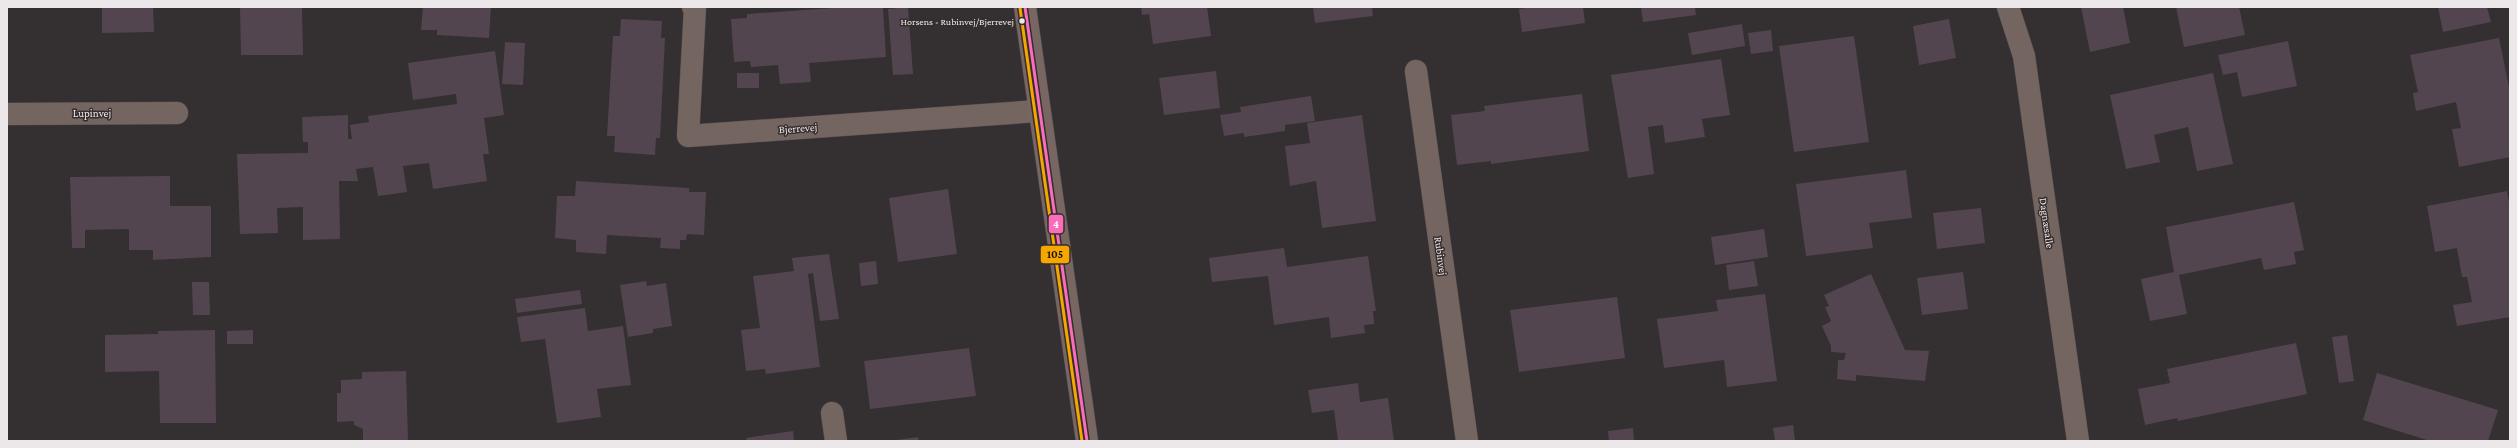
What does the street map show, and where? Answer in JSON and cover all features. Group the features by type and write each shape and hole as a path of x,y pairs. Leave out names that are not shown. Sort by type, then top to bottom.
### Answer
{"street":[{"name":"Bjerrevej","path":"693,7 695,7 688,136 1038,111"},
{"path":"1025,7 1038,111 1087,441"},
{"name":"Dagnæsalle","path":"2008,7 2024,56 2078,441"},
{"name":"Rubinvej","path":"1416,71 1467,441"},
{"name":"Lupinvej","path":"7,114 177,113"},
{"path":"832,413 836,441"}],"building":[{"path":"102,7 153,7 154,32 102,33"},
{"path":"240,7 302,7 303,55 241,55"},
{"path":"423,7 491,7 489,38 437,35 437,30 421,30"},
{"path":"847,7 883,7 886,57 809,63 811,82 780,84 778,65 751,67 750,61 734,62 731,19 747,18 747,14"},
{"path":"908,7 913,74 893,75 888,9"},
{"path":"1141,7 1207,7 1211,36 1153,44 1149,14 1142,15"},
{"path":"1313,7 1372,7 1373,16 1315,23"},
{"path":"1531,7 1583,7 1585,23 1522,32 1519,9"},
{"path":"1641,7 1695,7 1696,15 1643,22"},
{"path":"2081,7 2123,7 2130,43 2090,52"},
{"path":"2176,7 2239,7 2245,35 2184,47"},
{"path":"2438,7 2487,7 2491,22 2443,32"},
{"path":"621,19 662,21 661,38 665,38 660,138 656,138 655,155 614,152 615,136 607,136 613,36 620,36"},
{"path":"1949,19 1956,58 1919,65 1913,26"},
{"path":"1742,24 1745,46 1692,55 1688,33"},
{"path":"1771,30 1773,51 1751,54 1748,33"},
{"path":"1854,36 1869,142 1794,152 1779,46"},
{"path":"2499,38 2510,92 2510,157 2459,167 2452,129 2461,128 2456,102 2416,111 2413,93 2418,92 2410,55"},
{"path":"2288,41 2297,86 2242,97 2237,72 2223,75 2218,55"},
{"path":"505,42 525,43 523,85 502,84"},
{"path":"495,51 504,115 484,118 489,154 483,154 487,181 433,189 429,163 403,166 407,192 378,196 373,167 356,169 358,181 339,181 340,239 303,240 303,207 277,208 278,233 240,234 237,154 308,153 308,142 303,142 302,117 348,115 348,139 352,139 350,125 369,122 368,116 457,104 456,94 413,100 408,63"},
{"path":"1721,59 1730,115 1702,119 1705,137 1665,143 1663,125 1648,127 1654,174 1628,178 1611,75"},
{"path":"1216,71 1220,108 1164,115 1159,78"},
{"path":"737,73 759,73 759,88 737,88"},
{"path":"2213,73 2233,164 2197,171 2188,127 2154,135 2160,162 2126,169 2110,95"},
{"path":"1582,94 1589,151 1491,164 1491,161 1457,165 1451,115 1485,111 1484,106"},
{"path":"1311,96 1315,121 1285,125 1285,131 1244,137 1244,133 1224,136 1220,115 1241,112 1240,107"},
{"path":"1362,115 1376,221 1322,228 1316,181 1290,186 1285,146 1310,143 1307,123"},
{"path":"1906,170 1912,218 1869,223 1873,248 1806,256 1796,184"},
{"path":"170,176 170,206 211,206 211,257 153,260 153,250 129,250 129,229 85,230 85,248 72,248 70,177"},
{"path":"576,181 689,188 689,192 706,192 704,235 687,234 686,240 680,240 680,249 660,248 661,238 607,235 606,254 576,252 576,240 555,238 557,196 575,196"},
{"path":"948,189 957,254 898,262 889,198"},
{"path":"2507,191 2510,208 2510,317 2457,326 2453,305 2472,302 2467,277 2462,277 2457,248 2435,252 2427,206"},
{"path":"2294,202 2304,250 2294,252 2296,264 2264,270 2261,258 2179,275 2187,314 2150,321 2141,279 2174,272 2166,227"},
{"path":"1981,208 1985,243 1937,249 1933,213"},
{"path":"1764,229 1768,257 1715,265 1711,237"},
{"path":"1284,248 1287,267 1368,256 1376,311 1373,311 1374,324 1364,325 1365,333 1331,338 1329,317 1274,325 1268,276 1212,282 1209,258"},
{"path":"829,254 839,319 820,321 813,273 808,274 820,367 766,374 765,369 746,371 741,330 760,328 753,276 794,271 792,258"},
{"path":"876,261 878,284 861,286 859,263"},
{"path":"1754,261 1758,286 1729,290 1726,265"},
{"path":"1963,272 1968,309 1922,315 1917,278"},
{"path":"1871,274 1905,350 1929,351 1925,381 1856,375 1856,381 1837,379 1838,360 1844,360 1846,353 1831,352 1831,346 1822,326 1831,321 1825,307 1829,306 1824,295"},
{"path":"646,281 647,286 666,283 672,326 653,329 653,333 628,337 620,285"},
{"path":"192,282 209,282 210,315 193,315"},
{"path":"580,290 582,304 517,313 515,299"},
{"path":"1765,294 1777,381 1727,387 1724,360 1664,368 1657,319 1718,311 1716,300"},
{"path":"1617,297 1625,358 1519,372 1510,310"},
{"path":"585,308 588,331 623,326 631,385 597,389 601,417 557,423 545,339 521,342 517,317"},
{"path":"215,330 216,423 160,423 159,371 105,372 105,335 158,334 158,331"},
{"path":"253,330 253,344 227,344 227,331"},
{"path":"2347,335 2354,381 2339,383 2332,337"},
{"path":"2296,343 2307,394 2178,421 2177,418 2145,425 2138,389 2170,383 2167,369"},
{"path":"969,348 976,396 870,409 864,361"},
{"path":"406,371 408,441 363,441 363,429 354,425 354,421 337,422 337,393 341,393 341,380 362,379 362,372"},
{"path":"2377,373 2498,410 2488,441 2430,441 2363,420"},
{"path":"1358,383 1360,402 1388,398 1394,441 1338,441 1334,410 1312,413 1308,390"},
{"path":"1793,425 1795,441 1775,441 1773,428"},
{"path":"1633,428 1634,441 1609,441 1608,431"},
{"path":"793,431 794,441 747,441 746,438"},
{"path":"918,437 919,441 896,441 896,440"}],"transit line":[{"name":"4","path":"1025,7 1087,441"},
{"name":"105","path":"1020,8 1082,441"}],"place":[{"name":"Horsens - Rubinvej/Bjerrevej","path":"1022,21"}]}
